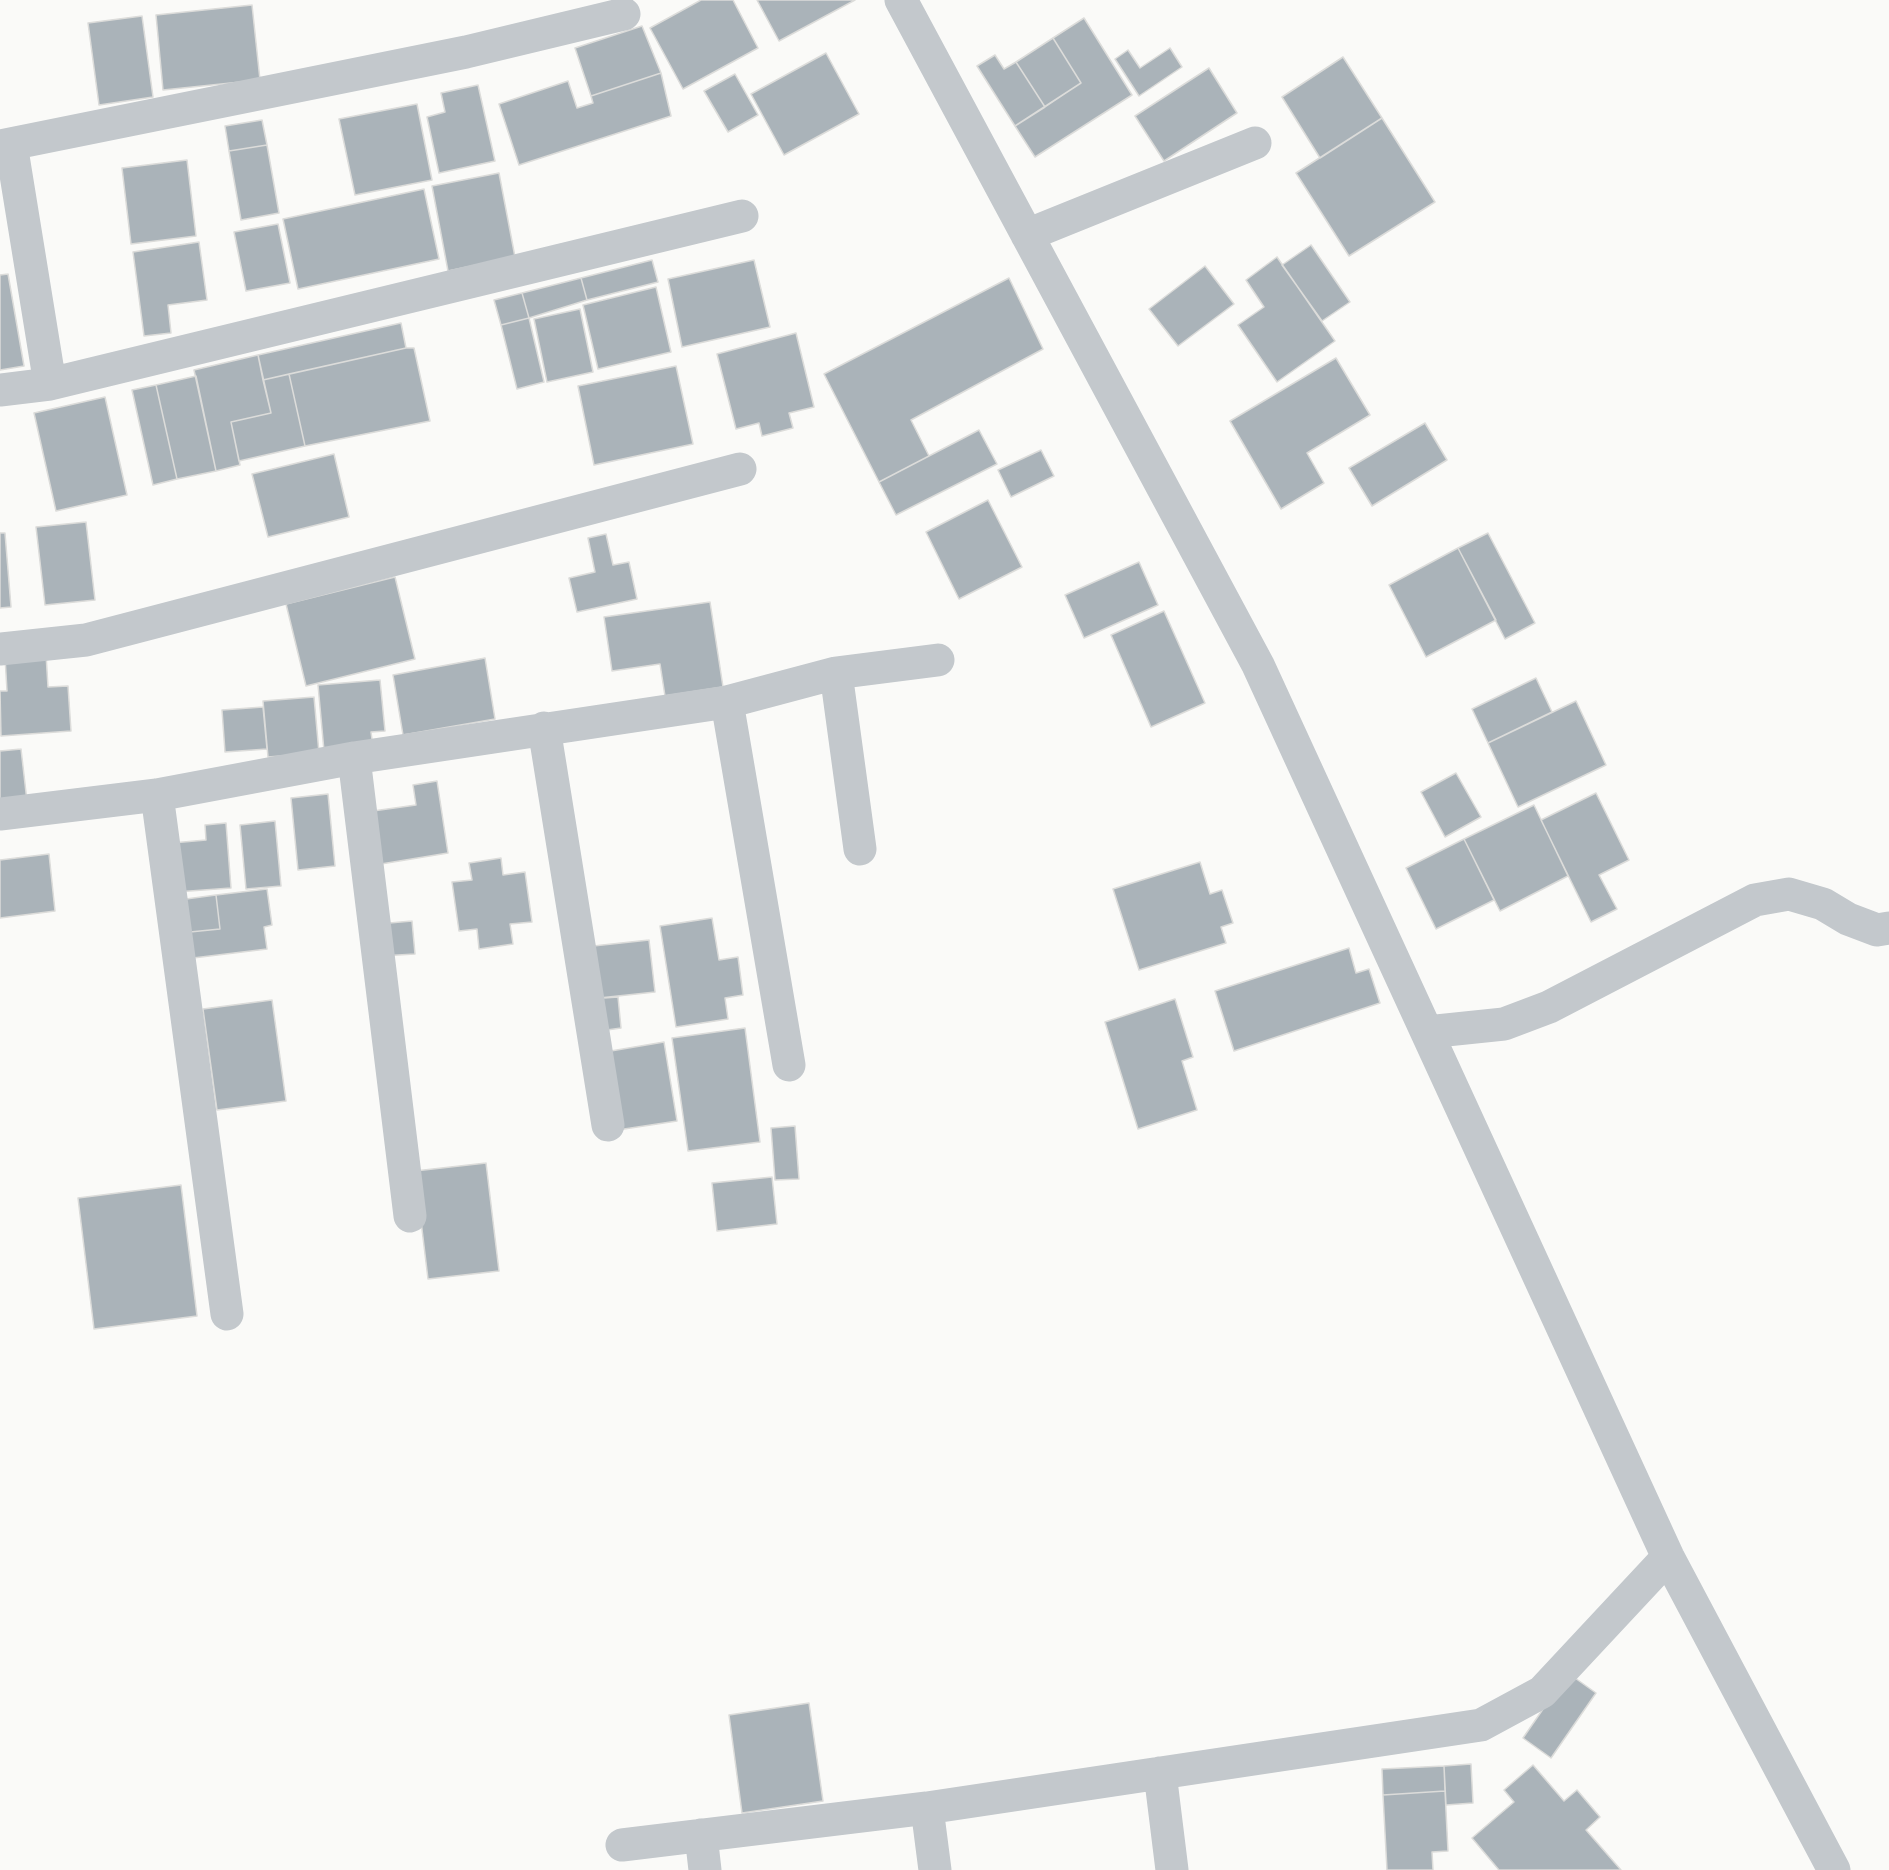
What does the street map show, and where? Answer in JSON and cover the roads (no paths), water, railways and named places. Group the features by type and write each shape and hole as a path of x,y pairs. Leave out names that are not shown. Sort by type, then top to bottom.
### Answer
{"street":[{"path":"901,0 1258,665 1668,1557 1834,1870"},
{"path":"50,384 5,145 466,52 624,14"},
{"path":"1027,235 1255,143"},
{"path":"0,390 50,384 742,216"},
{"path":"0,649 86,640 740,469"},
{"path":"0,814 157,795 354,758 727,702 836,673 938,660"},
{"path":"836,673 860,849"},
{"path":"727,702 789,1065"},
{"path":"544,728 608,1125"},
{"path":"354,758 410,1216"},
{"path":"157,795 227,1314"},
{"path":"1427,1032 1504,1024 1549,1007 1755,900 1789,894 1823,904 1848,919 1877,930 1889,928"},
{"path":"622,1845 927,1808 1480,1725 1542,1692 1668,1557"},
{"path":"1160,1773 1172,1870"},
{"path":"927,1808 935,1870"},
{"path":"701,1835 705,1870"}]}
